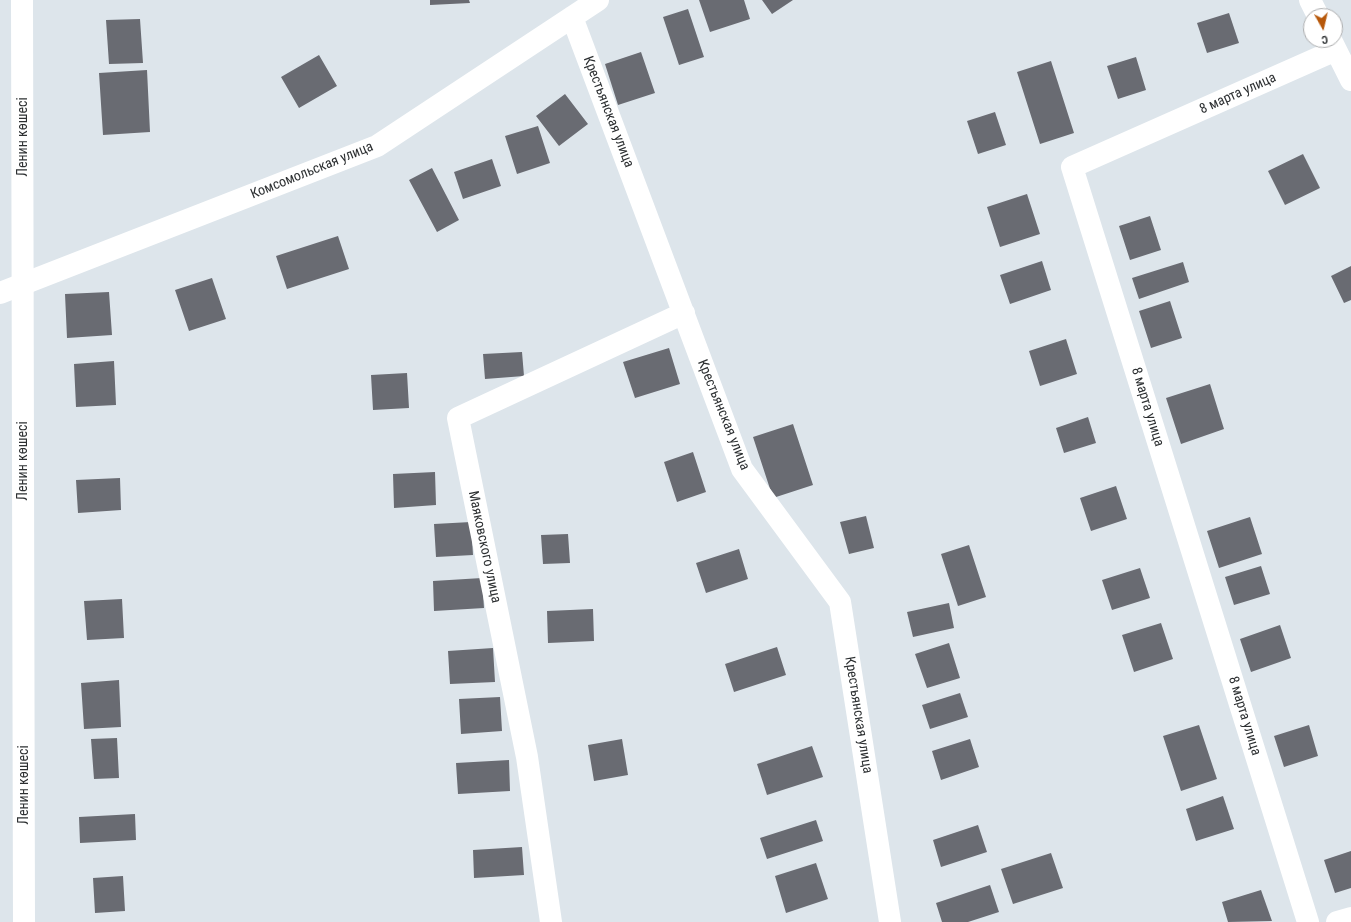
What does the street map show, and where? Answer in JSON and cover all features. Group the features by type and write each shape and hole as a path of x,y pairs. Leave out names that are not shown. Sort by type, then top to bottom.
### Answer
{"street":[{"name":"Ленин көшесі","path":"22,0 24,922"},
{"name":"Комсомольская улица","path":"0,293 377,146 598,0"},
{"name":"Крестьянская улица","path":"572,17 742,469 840,602 890,922"},
{"name":"8 марта улица","path":"1308,922 1072,168 1327,48"},
{"path":"1335,48 1351,80"},
{"name":"Маяковского улица","path":"551,922 527,757 458,418 684,313"},
{"path":"1337,922 1351,918"}],"building":[{"path":"430,0 469,0 470,3 430,5"},
{"path":"699,0 744,0 750,19 710,32"},
{"path":"762,0 793,0 772,14"},
{"path":"688,9 704,57 679,65 663,17"},
{"path":"1229,13 1239,43 1207,53 1197,23"},
{"path":"140,19 143,63 109,64 106,20"},
{"path":"641,52 655,93 618,105 605,64"},
{"path":"319,55 337,86 299,108 281,77"},
{"path":"1136,57 1146,90 1118,99 1107,66"},
{"path":"1051,61 1074,133 1040,144 1017,72"},
{"path":"147,70 150,132 103,135 99,73"},
{"path":"565,94 588,124 559,146 536,116"},
{"path":"995,112 1006,145 978,154 967,121"},
{"path":"538,126 550,163 517,174 505,136"},
{"path":"1303,154 1320,188 1285,205 1268,171"},
{"path":"492,159 501,186 463,199 454,172"},
{"path":"432,168 459,220 437,232 409,180"},
{"path":"1027,194 1040,234 1000,247 987,207"},
{"path":"1150,216 1161,250 1130,260 1119,226"},
{"path":"338,236 349,269 287,289 276,256"},
{"path":"1042,261 1051,290 1010,304 1000,275"},
{"path":"1183,262 1189,282 1139,299 1132,278"},
{"path":"1351,266 1351,300 1344,303 1331,276"},
{"path":"212,278 226,319 189,331 175,290"},
{"path":"109,292 112,335 67,338 65,294"},
{"path":"1170,301 1182,338 1151,348 1139,311"},
{"path":"1066,339 1077,374 1040,386 1029,351"},
{"path":"669,348 680,384 635,398 623,362"},
{"path":"522,352 524,376 485,379 483,354"},
{"path":"114,361 116,405 76,407 74,364"},
{"path":"407,373 409,408 373,410 371,375"},
{"path":"1210,384 1224,429 1181,444 1166,398"},
{"path":"1088,417 1096,443 1064,453 1056,428"},
{"path":"793,424 813,485 773,498 753,437"},
{"path":"693,452 706,492 677,502 664,462"},
{"path":"435,472 436,505 394,508 393,474"},
{"path":"120,478 121,510 78,513 76,480"},
{"path":"1116,486 1127,519 1091,531 1080,498"},
{"path":"866,516 874,548 849,554 840,522"},
{"path":"1250,517 1262,554 1219,568 1207,531"},
{"path":"471,522 473,555 436,557 434,524"},
{"path":"568,534 570,563 543,564 541,535"},
{"path":"969,545 986,597 958,606 941,554"},
{"path":"739,549 748,579 706,593 696,563"},
{"path":"1261,566 1270,594 1234,605 1225,577"},
{"path":"1140,568 1150,598 1112,610 1102,580"},
{"path":"482,578 484,608 434,611 433,581"},
{"path":"122,599 124,638 87,640 84,601"},
{"path":"949,603 954,628 913,637 907,612"},
{"path":"593,609 594,641 548,643 547,611"},
{"path":"1161,623 1173,659 1134,672 1122,635"},
{"path":"1280,625 1291,658 1251,672 1240,639"},
{"path":"949,643 960,678 927,688 915,654"},
{"path":"777,647 786,675 734,692 725,664"},
{"path":"493,648 495,682 450,684 448,651"},
{"path":"119,680 121,727 84,729 81,683"},
{"path":"960,693 968,717 930,729 922,705"},
{"path":"500,697 502,731 461,734 459,699"},
{"path":"1199,725 1217,779 1181,791 1163,736"},
{"path":"1309,725 1318,756 1284,767 1274,736"},
{"path":"117,738 119,778 94,779 91,739"},
{"path":"622,739 628,775 594,781 588,745"},
{"path":"970,739 979,767 941,780 932,751"},
{"path":"812,746 823,777 767,795 757,764"},
{"path":"509,760 510,791 458,794 456,763"},
{"path":"1223,796 1234,829 1196,841 1186,809"},
{"path":"135,814 136,840 80,843 79,817"},
{"path":"816,820 823,841 767,859 760,838"},
{"path":"978,825 987,852 941,867 933,840"},
{"path":"522,847 524,875 474,878 473,850"},
{"path":"1351,851 1351,888 1335,893 1324,860"},
{"path":"1051,853 1063,888 1013,904 1001,869"},
{"path":"816,863 828,899 786,913 775,876"},
{"path":"123,876 125,911 95,913 93,878"},
{"path":"990,885 999,912 968,922 942,922 936,903"},
{"path":"1261,890 1272,921 1228,922 1222,902"}]}
